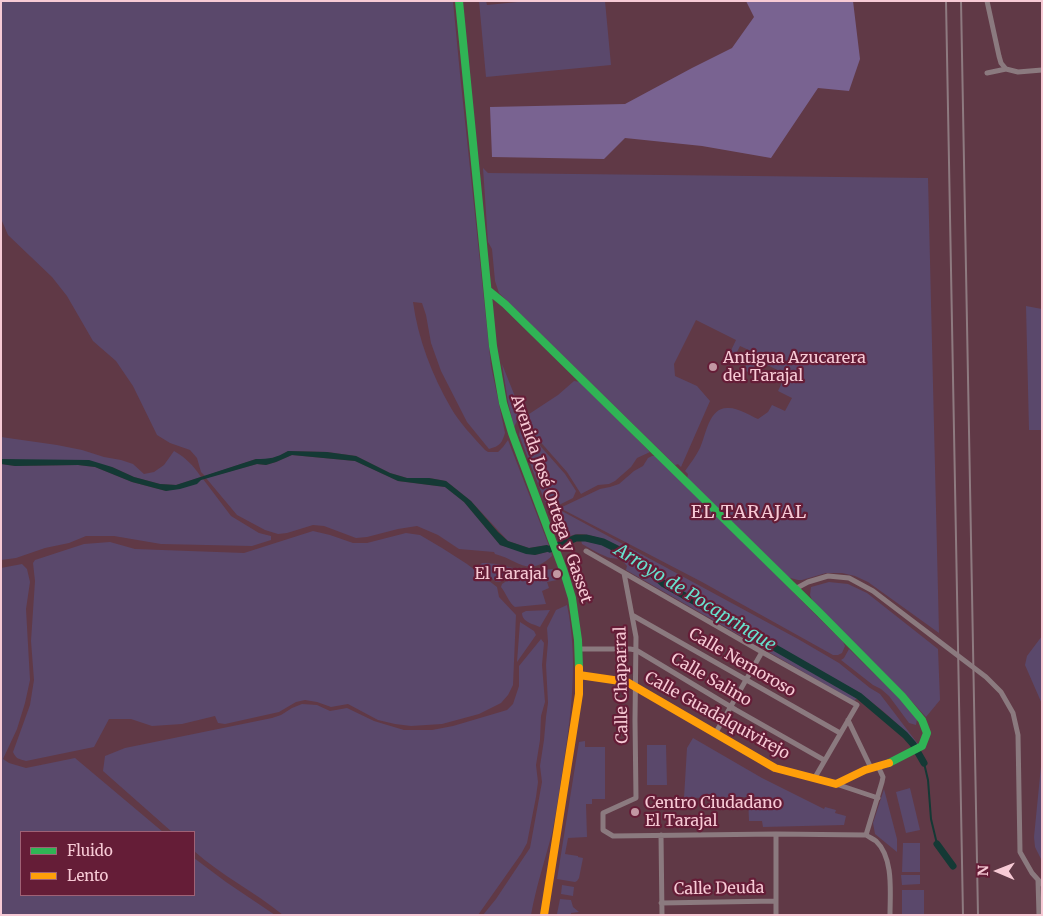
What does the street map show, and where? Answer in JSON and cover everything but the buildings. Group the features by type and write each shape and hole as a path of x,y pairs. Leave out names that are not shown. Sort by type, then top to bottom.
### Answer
{"street":[{"name":"Avenida José Ortega y Gasset","path":"459,1 493,346 503,403 512,433 555,546 572,598 579,648 579,694 544,915"},
{"path":"987,1 999,56 1001,63 1006,69"},
{"path":"987,73 1006,69 1018,72 1042,70"},
{"path":"489,291 505,304 795,589 902,696 922,720 926,733 918,748 886,764 865,770 836,784"},
{"path":"586,551 857,705 814,778"},
{"name":"Calle Chaparral","path":"624,573 636,637 636,798 603,813 603,830 613,836 661,835"},
{"path":"795,589 808,582 828,576 849,578 873,591 932,635 986,677 1001,692 1013,713 1018,735 1020,852 1032,873 1040,882 1039,915"},
{"name":"Calle Nemoroso","path":"632,614 840,733"},
{"name":"Calle Salino","path":"579,648 636,650 824,760"},
{"path":"715,734 762,652"},
{"name":"Calle Guadalquivirejo","path":"579,675 627,682 775,768 836,784"},
{"path":"848,720 875,767 883,777 866,835"},
{"path":"836,784 878,798"},
{"path":"776,834 776,915"},
{"path":"662,915 661,835 776,834 866,835 877,842 887,858 890,876 890,915"},
{"name":"Calle Deuda","path":"662,903 776,901"}],"shaded area":[{"path":"1,1 453,1 491,366 505,433 502,442 498,445 489,449 467,422 441,371 431,343 422,303 413,302 415,316 432,370 458,418 488,452 498,452 508,440 549,546 529,548 508,541 471,501 446,481 429,478 407,478 390,473 356,456 327,452 288,451 279,456 269,459 256,459 205,476 201,472 197,458 190,450 170,443 157,435 133,386 116,361 93,341 67,296 52,277 8,235 2,221"},
{"path":"479,1 486,1 487,5 528,1 605,1 611,65 486,77"},
{"path":"746,1 853,1 860,59 849,91 818,88 771,158 702,146 625,138 604,159 492,157 490,107 625,104 732,48 754,17"},
{"path":"483,168 488,173 928,178 939,633 868,582 855,576 842,573 826,573 802,580 787,577 687,479 688,474 685,471 698,451 709,422 717,412 722,409 732,408 758,419 768,412 772,405 785,411 792,398 778,391 786,374 765,364 758,377 744,370 753,352 740,346 731,364 726,361 736,340 696,320 674,364 675,376 697,386 710,401 681,467 678,464 675,465 499,293 495,281 492,249 488,242"},
{"path":"1026,306 1042,309 1042,430 1029,430"},
{"path":"502,364 518,404 519,417 514,427 508,402"},
{"path":"574,381 580,382 650,452 637,458 631,467 615,481 609,484 598,485 581,494 567,472 522,421 523,418 558,395"},
{"path":"521,424 565,474 576,491 573,498 549,512 519,435"},
{"path":"1,437 57,445 121,460 133,464 144,474 154,472 164,465 174,451 189,462 201,477 176,485 160,484 134,477 112,467 1,459"},
{"path":"288,451 327,452 356,456 390,473 407,478 429,478 446,481 471,501 508,541 529,548 547,545 551,551 535,555 526,554 500,545 464,502 445,487 398,481 355,461 292,455 266,465 257,464 201,480 197,484 166,491 132,482 95,467 78,465 15,466 1,464 1,459 89,460 112,467 134,477 160,484 176,485 256,459 276,457"},
{"path":"292,455 355,461 398,481 445,487 464,502 500,545 535,555 551,551 552,556 536,566 524,566 494,552 459,549 438,535 417,526 356,538 324,526 313,525 278,534 265,530 237,515 206,478 257,464 266,465"},
{"path":"656,456 843,642 845,646 842,653 833,655 702,582 560,508 600,489 619,484 643,466 648,458"},
{"path":"1,464 15,466 78,465 95,467 132,482 166,491 203,479 231,516 259,533 271,536 271,540 252,546 161,544 114,536 86,536 69,543 45,548 16,558 1,560"},
{"path":"556,510 560,510 839,663 880,694 918,744 916,745 889,716 858,692 666,582 626,550 610,542 585,534 573,535 559,541 551,516"},
{"path":"313,531 353,543 367,543 406,533 420,535 467,564 497,587 499,597 516,615 513,685 501,703 479,714 442,724 411,726 378,720 348,704 331,707 305,700 296,702 279,712 225,724 218,723 215,716 182,724 152,726 131,719 109,719 94,747 26,761 15,756 13,752 30,705 34,680 31,641 35,581 33,563 35,560 84,544 110,542 135,549 244,553"},
{"path":"581,540 602,545 632,559 662,585 857,698 854,701 626,570 627,566 621,560 599,553 582,544"},
{"path":"482,563 499,564 515,569 514,572 500,582 496,582 479,566"},
{"path":"22,564 27,569 30,582 26,609 30,680 17,729 3,759 9,763 26,768 75,758 162,831 20,831 20,896 195,896 195,859 275,915 1,915 1,568"},
{"path":"553,569 557,580 547,582 549,588 542,591 546,604 515,607 501,587 502,584 521,573 530,575 541,570"},
{"path":"829,582 848,584 867,593 938,649 940,700 926,717 813,602 810,595 811,587"},
{"path":"567,605 573,663 569,722 554,824 531,915 483,915 530,848 542,782 540,766 548,703 547,628 556,610"},
{"path":"550,610 540,627 528,622 522,616 522,613 526,611"},
{"path":"520,622 534,631 536,635 517,662"},
{"path":"1042,636 1042,704 1025,665 1027,656"},
{"path":"541,639 544,643 542,665 545,702 541,716 536,765 538,782 536,797 527,843 478,915 283,915 195,852 195,831 171,831 103,771 105,756 125,748 272,718 302,704 317,705 330,711 347,708 374,721 404,730 432,730 453,726 507,710 513,704 519,686 519,666"},
{"path":"849,649 910,709 917,719 916,725 909,723 889,696 881,689 841,660"},
{"path":"693,738 762,778 824,809 825,807 836,810 835,813 846,816 844,825 763,827 762,821 749,821 748,797 684,798 687,748"},
{"path":"585,741 585,747 605,747 605,799 592,799 592,804 586,804 587,837 568,838 565,854 583,858 579,878 575,882 557,879 579,742"},
{"path":"647,745 666,745 667,785 647,785"},
{"path":"1042,756 1042,861 1035,847 1034,837"},
{"path":"910,788 920,830 906,833 896,792"},
{"path":"884,789 897,839 897,852 875,834 873,823"},
{"path":"903,843 920,843 920,872 902,872"},
{"path":"901,875 920,875 920,884 902,885"},
{"path":"562,885 574,887 573,896 561,894"},
{"path":"902,890 924,890 924,915 902,915"},
{"path":"560,899 571,900 573,907 579,912 571,913 571,915 555,915 557,914"}],"waterway":[{"name":"Arroyo de Pocapringue","path":"550,549 576,538 586,538 603,542 633,557 664,584 859,696 905,735 913,744 924,763"},
{"name":"Arroyo de Pocapringue","path":"924,763 928,780 931,819 937,844"},
{"name":"Arroyo de Pocapringue","path":"937,844 953,866"}],"railway":[{"path":"946,1 963,915"},
{"path":"961,1 978,915"}],"traffic: fast":[{"path":"459,1 493,346 503,403 512,433 572,598 578,640 579,668"},
{"path":"489,291 505,304 902,696 922,720 927,733 922,746 889,763"}],"traffic: slow":[{"path":"544,915 579,694 579,668"},
{"path":"579,675 627,682 775,768 836,784 865,770 889,763"}],"place":[{"name":"Antigua Azucarera del Tarajal","path":"713,367"},
{"name":"El Tarajal","path":"557,574"},
{"name":"Centro Ciudadano El Tarajal","path":"635,812"}],"district":[{"name":"EL TARAJAL","path":"749,513"}]}
